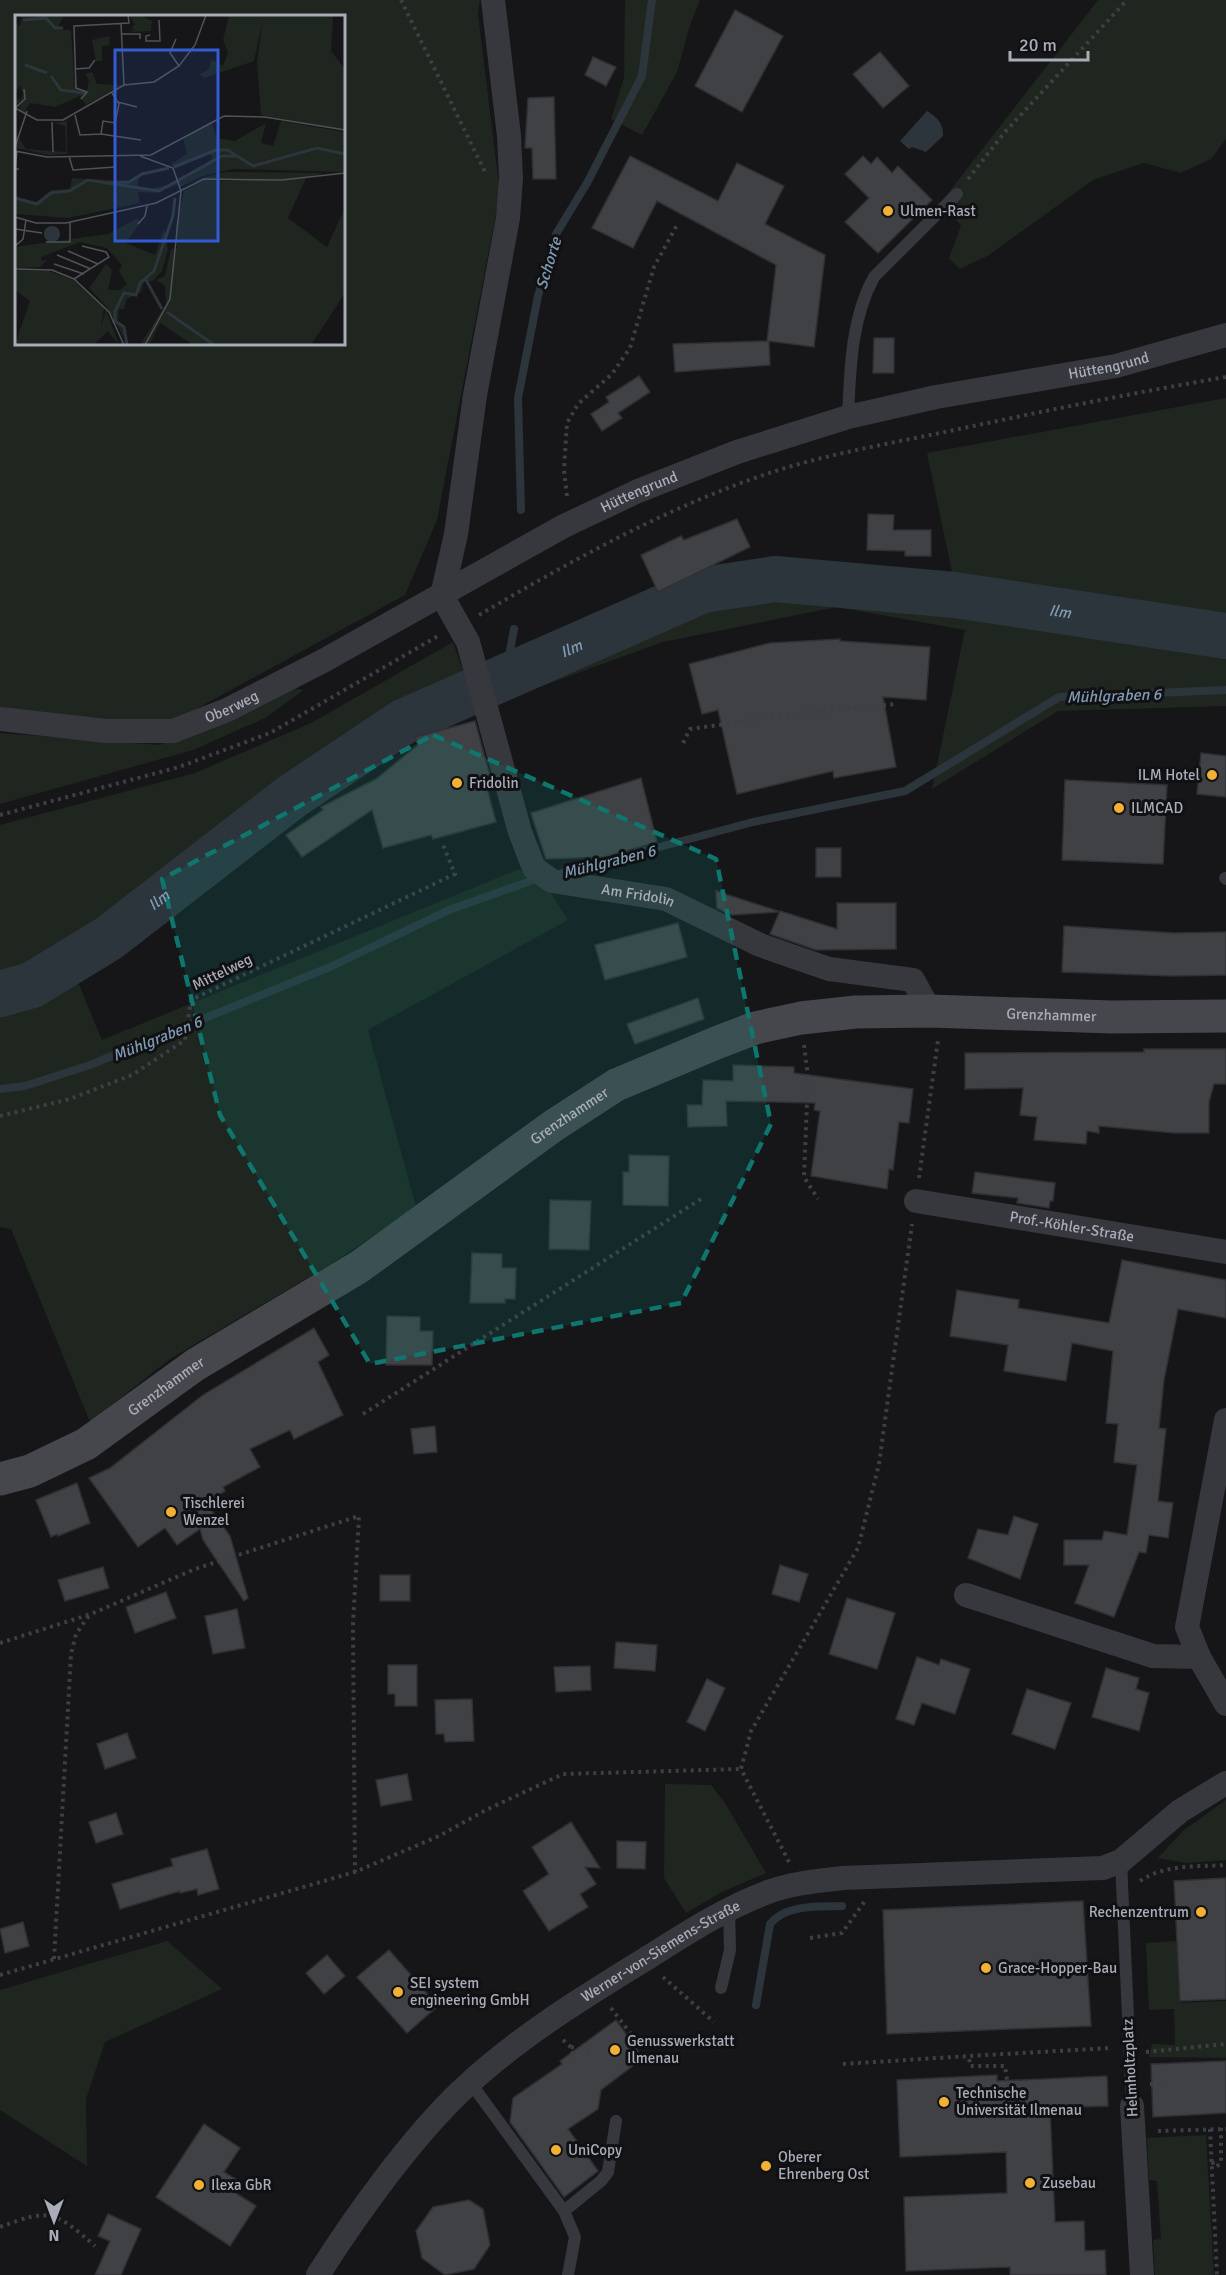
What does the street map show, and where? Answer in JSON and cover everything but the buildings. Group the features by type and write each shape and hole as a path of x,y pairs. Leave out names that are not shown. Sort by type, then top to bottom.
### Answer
{"main road":[{"name":"Grenzhammer","path":"0,1479 30,1471 86,1444 195,1365 359,1267 553,1126 616,1085 716,1042 755,1028 801,1018 856,1012 930,1011 1112,1017 1226,1017"}],"street":[{"path":"442,596 456,534 475,395 508,219 511,178 493,0"},
{"name":"Hüttengrund","path":"442,596 574,521 638,491 737,452 848,417 936,397 1116,366 1226,335"},
{"name":"Am Fridolin","path":"442,596 463,634 520,832 543,875 666,899 720,928 793,958 829,969 913,980 930,1011"},
{"name":"Oberweg","path":"0,719 106,731 173,731 227,710 442,596"},
{"name":"Prof.-Köhler-Straße","path":"916,1201 1226,1252"},
{"path":"1226,1420 1187,1627 1199,1658 1226,1704"},
{"path":"966,1595 1153,1656 1199,1658"},
{"path":"1121,1861 1180,1811 1226,1783"},
{"name":"Werner-von-Siemens-Straße","path":"318,2275 358,2217 415,2142 470,2082 582,1998 729,1909 766,1893 801,1883 883,1876 1085,1870 1121,1861"},
{"name":"Helmholtzplatz","path":"1140,2101 1133,2133 1142,2275"}],"lane":[{"path":"848,417 850,356 867,290 874,277 957,194"},
{"name":"Helmholtzplatz","path":"1121,1861 1129,2047 1140,2101"},
{"path":"721,1988 730,1950 729,1909"},
{"path":"470,2082 564,2211 575,2237 568,2275"},
{"path":"564,2211 601,2181 608,2172 616,2121"}],"path":[{"path":"401,0 487,176"},
{"path":"957,194 1005,132 1126,0"},
{"path":"574,521 564,470 567,423 578,404 612,374 630,348 654,267 677,225"},
{"path":"0,815 179,767 270,733 463,634 574,559 699,500 757,477 863,449 1121,395 1226,377"},
{"path":"683,743 690,729 813,712 896,704"},
{"name":"Mittelweg","path":"0,1116 70,1099 132,1075 185,1040 191,1000 454,874 443,845"},
{"path":"801,1883 741,1769 751,1731 858,1548 879,1464 939,1033 930,1011"},
{"path":"801,1018 808,1077 804,1177 818,1199"},
{"path":"363,1414 701,1199"},
{"path":"0,1643 91,1614 195,1569 359,1516 353,1624 355,1872"},
{"path":"54,1959 70,1653 76,1634 91,1614"},
{"path":"0,1975 355,1872 439,1836 486,1810 563,1774 741,1769"},
{"path":"1137,1883 1151,1874 1173,1868 1226,1865"},
{"path":"810,1938 842,1933 883,1876"},
{"path":"661,1975 714,2022"},
{"path":"611,2008 640,2046 636,2049"},
{"path":"1146,2052 1226,2044"},
{"path":"843,2064 1146,2046 1147,2063"},
{"path":"571,2047 593,2052"},
{"path":"1005,2054 1008,2087"},
{"path":"969,2056 970,2066 1005,2066"},
{"path":"1140,2101 1147,2073"},
{"path":"1151,2084 1161,2084"},
{"path":"1210,2129 1217,2275"},
{"path":"1133,2133 1223,2129 1221,2163 1216,2167 1211,2161"},
{"path":"0,2228 35,2214 63,2218 95,2246"}],"highlighted area":[{"path":"433,735 716,859 771,1124 681,1303 370,1364 220,1115 162,879"}],"shaded area":[{"path":"0,0 480,0 478,14 500,193 437,520 405,595 165,726 0,710"},
{"path":"625,0 700,0 689,28 677,72 642,135 611,119 624,78"},
{"path":"1098,0 1226,0 1226,139 1211,159 1181,173 1144,163 1093,180 989,255 960,269 949,258 961,226 942,201"},
{"path":"927,111 939,121 943,136 926,152 912,147 909,149 900,141"},
{"path":"1226,398 1226,706 1058,711 932,789 965,630 837,607 663,642 492,704 490,661 715,578 758,569 871,576 955,586 927,453"},
{"path":"453,642 474,704 398,713 298,807 75,975 102,1040 519,869 551,893 568,920 368,1030 416,1207 331,1264 170,1359 90,1422 11,1229 0,1227 0,825 195,773 311,723"},
{"path":"287,688 304,690 265,718 193,750 0,804 0,733 160,745"},
{"path":"665,1784 711,1785 725,1803 766,1873 722,1892 686,1913 664,1878"},
{"path":"1226,1800 1226,1860 1187,1863 1158,1858 1184,1830"},
{"path":"167,1941 222,1989 105,2042 86,2099 87,2166 0,2110 0,1990"},
{"path":"1177,1941 1180,2003 1226,2001 1226,2058 1149,2057 1152,2044 1175,2045 1174,2009 1149,2010 1146,1943"},
{"path":"1206,2135 1214,2275 1155,2275 1153,2240 1161,2239 1157,2181 1149,2180 1147,2138"}],"waterway":[{"name":"Schorte","path":"521,510 518,398 538,296 556,234 587,183 642,76 652,0"},
{"name":"Ilm","path":"0,994 32,985 109,938 291,797 403,722 703,590 775,579 955,595 1226,636"},
{"name":"Schorte","path":"505,677 514,629"},
{"name":"Mühlgraben 6","path":"562,873 753,822 905,791 1059,697 1226,690"},
{"name":"Mühlgraben 6","path":"0,1089 25,1086 90,1065 330,967 449,910 539,878"},
{"path":"756,2005 770,1924 793,1910 842,1906"}],"place":[{"name":"Ulmen-Rast","path":"888,211"},
{"name":"ILM Hotel","path":"1212,775"},
{"name":"Fridolin","path":"457,783"},
{"name":"ILMCAD","path":"1119,808"},
{"name":"Tischlerei Wenzel","path":"171,1512"},
{"name":"Rechenzentrum","path":"1201,1912"},
{"name":"Grace-Hopper-Bau","path":"986,1968"},
{"name":"SEI system engineering GmbH","path":"398,1992"},
{"name":"Genusswerkstatt Ilmenau","path":"615,2050"},
{"name":"Technische Universität Ilmenau","path":"944,2102"},
{"name":"UniCopy","path":"556,2150"},
{"name":"Oberer Ehrenberg Ost","path":"766,2166"},
{"name":"Zusebau","path":"1030,2183"},
{"name":"Ilexa GbR","path":"199,2185"}]}
